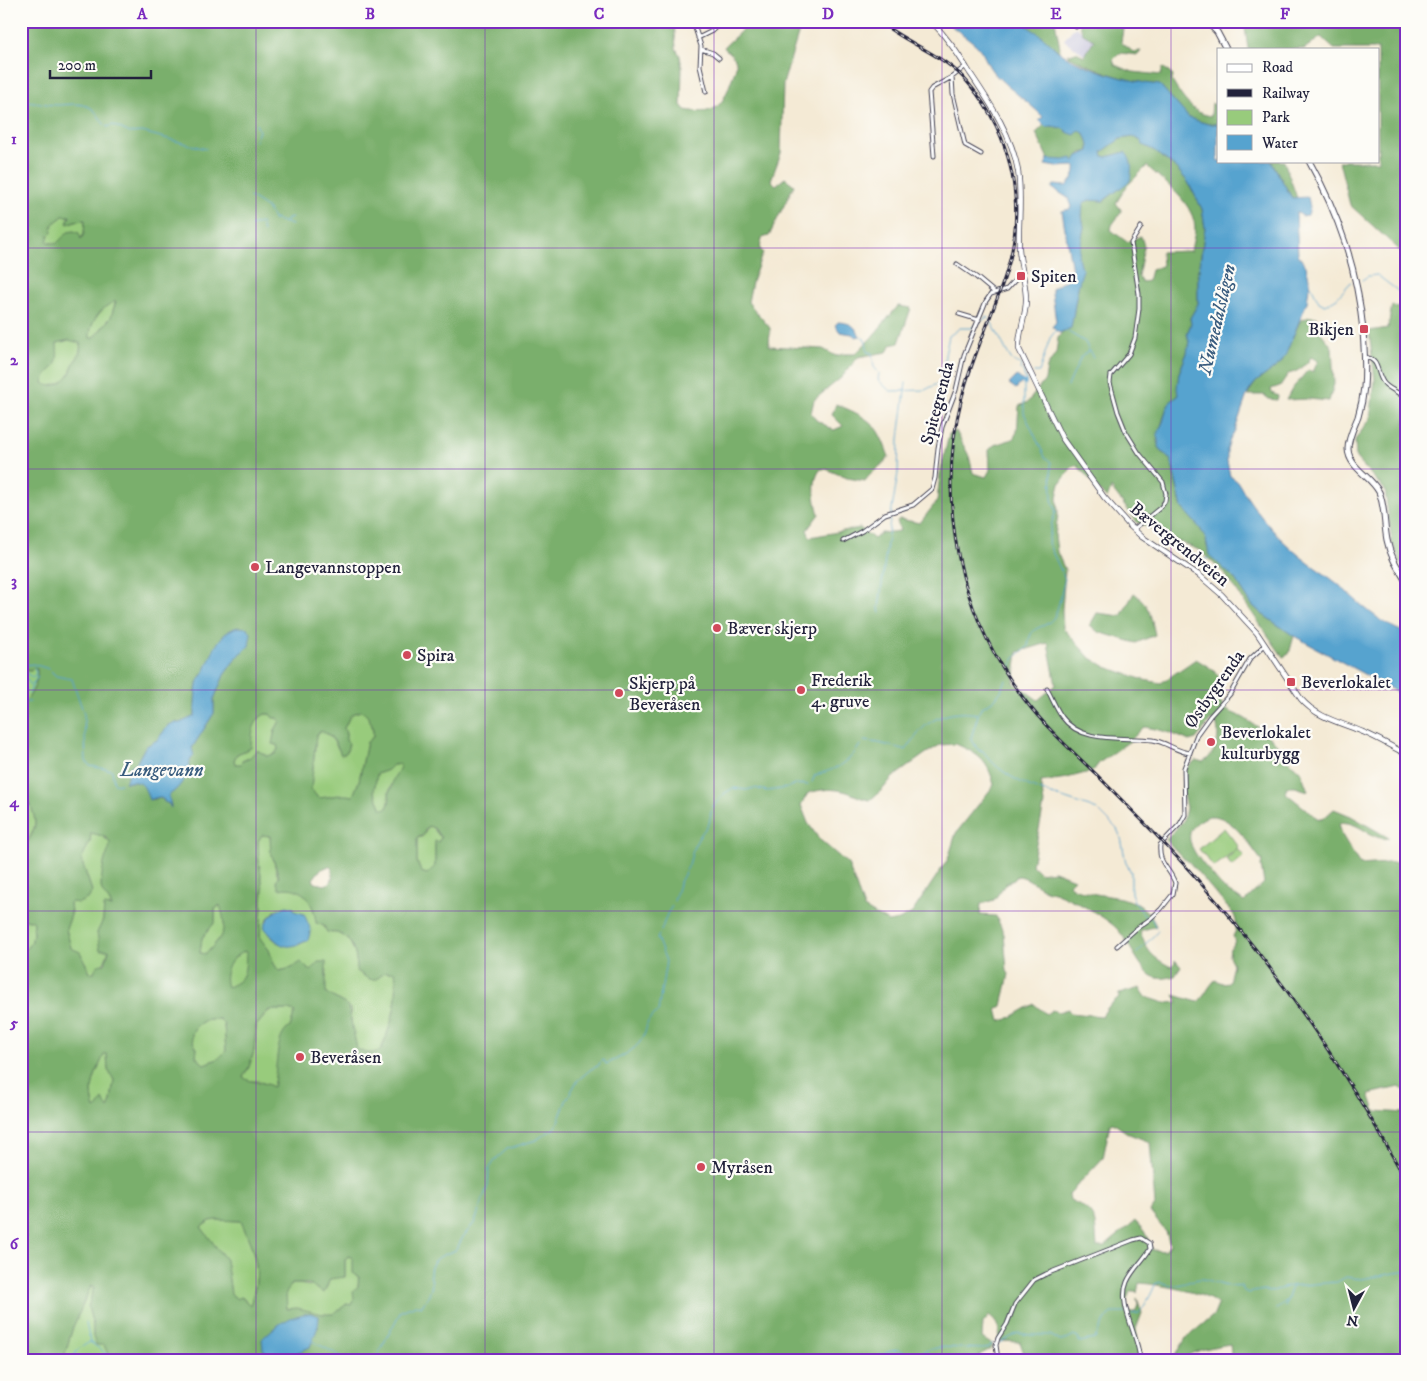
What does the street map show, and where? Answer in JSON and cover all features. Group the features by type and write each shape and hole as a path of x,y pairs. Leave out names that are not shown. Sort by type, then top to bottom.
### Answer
{"main road":[{"name":"Bævergrendveien","path":"931,21 946,37 966,66 998,118 1011,145 1016,161 1020,192 1019,248 1026,307 1019,349 1067,446 1104,497 1133,530 1212,585 1248,623 1265,645 1300,699 1310,708 1331,720 1365,733 1406,754"},
{"path":"1208,22 1221,38 1226,48"},
{"path":"1309,162 1335,215 1353,264 1360,303 1364,357 1363,396 1349,444 1349,453 1355,465 1378,491 1390,552 1406,582"}],"street":[{"path":"695,21 701,49 700,66 706,92"},
{"path":"698,38 712,31 722,21"},
{"path":"1074,21 1076,27"},
{"path":"701,49 713,53 720,58"},
{"path":"934,156 928,94 932,88 952,77 966,66"},
{"path":"952,77 953,94 965,144 981,154"},
{"path":"1133,530 1161,507 1165,501 1166,494 1163,482 1139,453 1126,432 1110,383 1111,375 1129,354 1135,338 1139,294 1131,243 1140,227"},
{"path":"957,264 994,292 1007,289 1017,278 1023,276"},
{"name":"Spitegrenda","path":"843,541 862,532 885,514 913,505 932,489 935,481 942,427 954,397 964,355 988,298 994,292"},
{"path":"959,314 979,320"},
{"path":"1364,357 1372,359 1377,365 1380,377 1385,385 1403,396 1406,400"},
{"name":"Østbygrenda","path":"1117,946 1136,929 1153,918 1170,899 1174,891 1173,879 1163,865 1159,854 1160,845 1180,824 1185,815 1184,773 1190,753 1202,726 1230,694 1250,659 1265,645"},
{"name":"Østbygrenda","path":"1047,689 1063,718 1088,735 1157,741 1190,753"},
{"path":"998,1360 996,1345 998,1338 1007,1324 1015,1304 1034,1280 1139,1238 1148,1241 1150,1248 1127,1281 1125,1301 1138,1342 1140,1360"}],"shaded area":[{"path":"1076,27 1089,35 1101,36 1087,56 1064,40"}],"green space":[{"path":"21,21 674,21 676,48 680,56 682,68 681,105 685,110 703,112 720,104 728,90 735,72 736,62 724,47 741,31 746,21 802,21 783,84 781,153 771,180 776,185 785,178 794,185 769,236 762,238 760,249 763,252 752,282 748,302 770,328 769,346 823,349 836,356 855,354 898,306 911,308 899,343 891,345 887,352 858,357 842,377 814,400 811,413 816,420 834,430 843,426 832,415 836,404 867,420 880,434 889,457 865,481 847,478 826,469 821,469 815,485 815,497 819,514 807,530 810,537 860,528 874,539 881,533 900,531 897,521 899,519 920,523 937,501 940,474 949,434 956,431 969,456 973,473 986,477 990,470 989,450 994,445 1013,439 1017,432 1019,406 1028,402 1045,380 1047,367 1056,353 1058,338 1062,332 1071,328 1079,282 1080,265 1078,257 1084,227 1082,216 1083,203 1089,200 1104,201 1130,180 1125,152 1107,157 1103,156 1102,152 1120,139 1133,137 1140,140 1143,145 1155,151 1177,169 1188,182 1202,209 1205,228 1198,276 1198,304 1190,318 1191,324 1187,334 1189,341 1187,353 1179,373 1178,396 1168,406 1157,441 1162,452 1171,460 1182,508 1200,528 1206,539 1207,547 1235,579 1252,605 1294,636 1289,654 1283,657 1224,573 1199,550 1137,522 1111,488 1107,499 1077,465 1071,468 1060,484 1057,497 1058,515 1055,535 1057,552 1065,570 1062,610 1063,628 1089,657 1106,667 1144,680 1161,683 1196,659 1212,669 1223,681 1220,701 1226,710 1244,718 1261,729 1301,772 1308,791 1295,787 1286,787 1286,793 1317,818 1323,819 1334,809 1351,816 1389,838 1377,837 1352,824 1339,823 1342,835 1360,865 1406,860 1406,1091 1399,1087 1369,1094 1375,1111 1406,1113 1406,1360 1193,1360 1195,1356 1226,1359 1231,1355 1230,1344 1195,1352 1181,1359 1169,1360 1179,1350 1186,1338 1214,1315 1218,1305 1212,1300 1193,1293 1169,1287 1139,1283 1137,1293 1136,1291 1130,1291 1126,1302 1126,1312 1135,1312 1138,1305 1137,1298 1142,1313 1136,1329 1139,1360 1022,1360 1023,1351 1020,1342 998,1341 998,1327 989,1316 983,1323 982,1338 993,1345 991,1349 979,1355 985,1360 287,1360 310,1347 313,1335 319,1326 270,1357 274,1360 108,1360 109,1356 104,1345 96,1345 93,1337 93,1325 88,1307 94,1287 91,1286 73,1327 63,1360 21,1360 21,950 26,949 32,941 34,923 32,920 21,919 21,827 25,840 28,841 35,823 30,803 25,803 21,800 21,703 24,703 32,692 36,682 37,669 34,667 31,671 21,670","holes":["1147,166 1178,195 1190,212 1194,221 1195,231 1191,251 1161,252 1162,266 1151,270 1148,281 1142,282 1138,276 1144,246 1141,236 1127,242 1111,230 1112,225 1122,211 1116,203 1127,186","63,216 70,216 68,224 85,220 84,234 81,239 79,233 74,231 68,232 56,244 47,242 52,232 53,224","116,301 111,317 94,338 90,338 90,332 97,316 111,303","69,340 80,343 80,352 69,375 56,385 46,385 43,383 46,375 56,363 57,343","238,627 248,628 240,653 224,675 214,699 214,713 192,748 193,757 189,762 183,779 169,795 171,806 159,797 153,800 141,782 126,782 129,768 136,764 145,747 157,740 168,726 195,716 198,681 226,633","1048,643 1056,685 1038,700 1014,683 1018,652","362,711 369,719 373,730 373,737 367,742 359,781 353,796 339,795 318,798 311,789 316,735 321,731 325,732 334,740 341,755 347,752 349,743 346,741 344,728 350,716","265,714 278,718 280,721 275,730 272,744 277,745 278,749 275,754 267,756 257,750 248,759 242,761 241,764 235,764 234,760 237,754 251,748 253,729 257,720","1211,720 1216,723 1218,739 1214,750 1203,762 1196,760 1186,768 1182,790 1186,808 1183,821 1166,840 1189,862 1234,915 1236,930 1233,936 1235,940 1230,948 1229,956 1233,964 1229,982 1222,983 1215,980 1198,1002 1174,995 1178,1002 1165,1003 1146,997 1140,988 1119,994 1119,997 1108,1007 1102,1016 1070,1013 1068,1009 1058,1012 1052,1010 1046,1014 1034,1004 1006,1020 1000,1021 997,1009 1002,1006 1009,974 1007,971 1004,934 996,916 980,915 981,904 994,900 1006,883 1014,880 1017,876 1024,877 1046,890 1073,900 1107,920 1122,935 1143,968 1152,976 1161,978 1175,976 1181,967 1175,960 1171,967 1155,957 1148,949 1140,931 1156,926 1150,915 1142,907 1125,899 1075,889 1069,884 1074,879 1054,871 1040,873 1032,865 1044,804 1041,782 1093,771 1099,763 1130,741 1144,727 1178,736 1189,741 1196,739","956,744 981,759 989,769 994,785 956,833 948,859 912,913 899,920 888,922 864,908 848,864 819,839 808,823 801,805 808,793 818,791 842,791 870,800 892,778 925,754 940,745","400,764 389,792 387,808 382,809 374,791 377,774 388,770 393,765","1209,816 1225,820 1246,839 1262,861 1264,883 1244,902 1227,891 1197,856 1190,842 1192,828","428,826 434,828 441,838 438,842 435,841 435,866 427,874 421,872 417,862 417,838 424,835 425,829","91,833 104,837 110,844 105,859 101,887 112,907 104,906 103,920 97,933 100,950 109,950 105,964 101,964 94,972 90,973 80,952 71,948 66,929 71,915 70,902 79,903 89,898 92,891 81,859 90,842","262,835 270,836 271,856 279,877 276,880 279,889 295,889 301,892 306,896 313,908 316,923 324,926 327,932 339,933 346,938 354,951 357,971 373,980 385,972 395,972 395,1002 381,1050 369,1053 357,1049 348,1006 326,993 326,962 318,962 310,971 301,962 292,968 279,971 274,964 269,950 260,938 263,889 258,841","329,866 332,869 332,876 330,882 325,885 315,883 313,879 320,870","220,905 224,927 220,937 206,954 200,953 202,938 215,922 215,909","246,952 245,969 242,978 227,987 226,976 229,966 240,953","269,1010 295,1012 290,1027 281,1038 273,1087 265,1083 250,1081 243,1077 249,1067 254,1051 256,1026","208,1019 220,1019 224,1025 226,1051 218,1059 204,1064 196,1057 197,1048 192,1039 195,1027","107,1054 108,1070 114,1080 108,1109 103,1099 95,1109 92,1094 95,1075 104,1055","1113,1123 1129,1134 1150,1142 1155,1205 1150,1212 1166,1232 1170,1245 1165,1251 1153,1250 1144,1231 1135,1221 1104,1247 1097,1247 1093,1217 1085,1208 1070,1200 1069,1194 1103,1158 1110,1124","210,1221 241,1221 256,1262 256,1282 250,1305 241,1297 237,1299 231,1294 226,1260 201,1227","348,1256 353,1258 353,1273 359,1277 358,1286 353,1292 354,1298 351,1305 347,1304 333,1314 323,1314 297,1308 287,1309 286,1292 292,1284 309,1284 324,1293 330,1279 345,1277 345,1260"]},
{"path":"1023,21 1055,21 1059,51 1030,28"},
{"path":"1078,21 1114,21 1123,29 1121,42 1133,52 1141,51 1138,55 1120,53 1113,60 1115,65 1133,72 1161,75 1163,67 1173,76 1172,81 1183,98 1198,112 1211,116 1212,103 1217,106 1217,124 1208,124 1189,118 1160,85 1135,81 1112,74 1089,66 1067,55 1076,52 1084,56 1094,40 1083,34"},
{"path":"1244,21 1406,21 1406,256 1350,205 1339,162 1380,162 1380,48 1333,48 1321,37 1305,48 1248,48"},
{"path":"1044,125 1047,128 1051,126 1062,128 1069,133 1079,130 1087,139 1089,151 1081,153 1074,162 1048,159 1036,133"},
{"path":"1272,162 1284,162 1297,198 1292,198"},
{"path":"63,216 70,216 68,224 85,220 84,234 80,240 68,232 56,244 47,242 49,234 52,232 53,224"},
{"path":"116,300 111,317 93,338 89,339 91,327 97,316 106,306"},
{"path":"1392,305 1406,312 1399,329 1406,336 1406,572 1392,543 1385,490 1356,458 1355,440 1370,419 1375,380 1369,331 1388,328"},
{"path":"1309,317 1316,317 1315,325 1332,347 1334,384 1329,401 1309,399 1286,400 1292,389 1308,370 1313,372 1318,361 1311,357 1301,368 1288,374 1280,386 1271,389 1272,393 1278,396 1277,400 1269,399 1264,395 1247,395 1256,382 1281,363 1300,321"},
{"path":"69,340 80,343 79,355 70,374 56,385 43,384 45,376 53,368 57,343"},
{"path":"1134,593 1147,607 1155,635 1136,643 1098,632 1090,625 1097,613 1121,616"},
{"path":"34,667 37,669 37,678 34,687 27,700 21,703 21,670 31,671"},
{"path":"362,711 371,723 373,737 367,742 359,781 353,797 339,795 318,798 311,789 316,735 321,731 325,732 333,740 341,754 346,734 344,728 352,715"},
{"path":"265,714 270,714 280,721 275,730 273,744 277,744 278,749 275,754 267,757 259,753 242,761 241,765 235,764 234,760 237,754 246,750 250,734 257,720"},
{"path":"401,764 401,768 390,789 388,806 382,809 374,791 377,774 388,770 393,765"},
{"path":"21,800 25,803 30,803 34,818 33,830 28,841 25,840 21,827"},
{"path":"428,826 432,827 441,838 435,844 435,866 427,874 421,872 417,862 417,838 422,837"},
{"path":"1224,828 1239,847 1214,867 1199,849"},
{"path":"91,833 100,835 109,841 111,845 105,860 101,886 112,907 104,907 103,920 97,933 109,949 108,953 100,967 90,973 82,955 71,948 66,929 71,915 70,902 92,891 81,859 90,842"},
{"path":"262,835 270,836 277,874 284,882 300,890 305,895 312,906 317,923 324,926 327,932 337,933 346,938 352,946 357,971 378,978 385,972 395,972 395,1002 381,1050 369,1053 357,1049 350,1009 326,993 327,970 310,971 292,968 279,971 274,964 269,950 260,939 263,889 258,841","holes":["278,908 304,914 308,940 298,945 278,943 268,934 266,920"]},
{"path":"1238,849 1244,856 1232,866 1226,859"},
{"path":"221,905 224,927 220,937 206,954 200,953 202,938 215,922 215,909"},
{"path":"21,919 32,920 34,923 32,941 26,949 21,950"},
{"path":"245,951 247,952 244,974 238,982 227,988 225,977 228,966 235,957"},
{"path":"270,1010 295,1012 277,1067 273,1087 258,1081 248,1081 242,1077 249,1067 254,1051 256,1026"},
{"path":"208,1019 220,1019 224,1025 226,1051 218,1059 204,1064 196,1057 197,1048 192,1035 195,1027"},
{"path":"107,1054 108,1070 114,1080 111,1101 108,1110 105,1106 95,1109 92,1088 104,1055"},
{"path":"210,1221 241,1221 250,1243 257,1272 250,1305 242,1297 237,1299 231,1294 226,1260 201,1227"},
{"path":"348,1256 353,1258 358,1277 357,1292 351,1305 346,1304 333,1314 328,1315 299,1309 287,1309 285,1292 293,1284 327,1287 330,1278 345,1277 345,1261"},
{"path":"91,1286 94,1287 88,1307 93,1325 93,1337 104,1345 109,1356 108,1360 63,1360 73,1327"}],"water":[{"name":"Numedalslågen","path":"946,21 1023,21 1058,51 1080,63 1135,81 1160,85 1189,118 1208,124 1217,124 1217,162 1272,162 1292,198 1308,197 1310,207 1308,215 1302,216 1297,212 1296,214 1298,255 1306,266 1311,286 1307,302 1281,363 1256,382 1247,395 1227,449 1227,461 1230,476 1237,481 1258,512 1291,549 1338,584 1370,612 1387,624 1406,633 1406,697 1294,636 1262,614 1252,605 1235,579 1209,555 1206,539 1200,528 1182,508 1171,460 1159,447 1157,435 1170,402 1178,396 1179,373 1187,353 1189,341 1187,334 1191,324 1190,318 1198,304 1198,277 1205,228 1202,209 1188,182 1177,169 1155,151 1133,137 1120,139 1102,152 1103,156 1107,157 1125,152 1131,165 1130,181 1103,201 1089,200 1083,203 1082,216 1084,227 1078,257 1083,270 1077,291 1071,328 1059,333 1052,327 1056,322 1052,289 1070,277 1072,271 1062,211 1071,207 1068,198 1052,188 1054,185 1066,186 1073,177 1075,166 1056,167 1045,165 1048,159 1064,160 1072,158 1074,162 1078,156 1089,151 1087,139 1079,130 1075,135 1062,128 1051,126 1047,128 1039,120 1043,117 993,72 979,48"},
{"path":"838,322 851,325 860,336 856,337 852,334 840,332 835,325"},
{"path":"1017,376 1023,381 1016,389 1009,384"},
{"name":"Langevann","path":"238,627 248,628 251,633 249,646 236,658 224,675 214,699 214,713 192,748 194,756 190,760 186,775 182,783 169,795 171,808 168,803 159,797 149,800 142,784 125,782 130,767 136,764 145,747 157,740 168,726 195,716 196,693 199,680 221,638"},
{"path":"287,906 294,908 294,911 304,914 311,930 308,940 294,946 278,943 264,927 267,920 273,914"},
{"path":"310,1313 319,1316 319,1320 310,1347 287,1360 274,1360 263,1350 262,1339 273,1329 290,1319"}],"waterway":[{"path":"21,102 85,105 95,111 107,127 113,125 130,133 142,132 206,149"},
{"path":"255,141 259,131 256,124"},
{"path":"250,197 268,209 274,221"},
{"path":"285,222 288,218 292,217"},
{"path":"274,219 292,225"},
{"path":"251,226 260,223"},
{"path":"261,223 263,232"},
{"path":"1362,280 1368,276 1377,275 1406,297"},
{"path":"1311,286 1319,302 1325,305 1337,298 1351,282"},
{"path":"979,323 987,317 990,320 1012,360 1022,365 1021,370 1024,371 1024,377 1027,379 1024,385 1024,413 1045,457 1051,462 1052,499 1056,511 1048,543 1065,579 1054,617 1050,622 1034,630 1029,639 1028,647 1015,658 1010,667"},
{"path":"860,336 865,340 867,352 872,353 874,367 879,373 878,380 890,391 925,390 944,378 945,355 949,336 960,328 972,328 975,324"},
{"path":"1034,372 1039,372 1050,338 1057,329"},
{"path":"1065,330 1085,342 1093,358"},
{"path":"1068,386 1081,357 1088,351"},
{"path":"880,613 879,608 889,527 898,473 899,439 906,383"},
{"path":"1203,560 1209,558"},
{"path":"21,667 33,664 49,669 56,676 72,679 84,714 86,761 90,766 112,770 114,783 121,784"},
{"path":"26,692 21,675 26,673 33,678 36,673 34,667"},
{"path":"23,677 27,679 30,686"},
{"path":"29,694 33,683 38,677 36,677"},
{"path":"1006,680 994,700 982,707 979,712 971,738 978,750 983,751 994,764 1020,782 1097,810"},
{"path":"21,691 22,695"},
{"path":"22,700 30,702"},
{"path":"864,741 906,750 929,723 953,714 978,714"},
{"path":"812,782 815,775 841,765 851,757 860,745"},
{"path":"674,901 679,884 689,865 694,846 709,824 712,807 725,793 733,788 746,790 754,788 767,791 788,788 795,784 808,785"},
{"path":"1100,812 1117,829 1121,838 1126,863 1131,872 1131,893 1134,901 1146,917 1150,918"},
{"path":"661,931 672,906"},
{"path":"1152,919 1156,928"},
{"path":"1137,953 1158,931"},
{"path":"373,1360 401,1311 416,1305 422,1306 424,1303 431,1287 430,1272 433,1263 439,1257 456,1250 463,1237 475,1222 488,1185 489,1169 496,1159 507,1149 536,1140 556,1127 566,1101 577,1081 591,1069 598,1066 601,1061 604,1060 606,1064 626,1054 636,1047 642,1039 648,1022 658,1012 666,961 657,938 659,935"},
{"path":"1131,1314 1139,1313 1155,1284 1161,1282 1179,1285 1203,1279 1226,1286 1241,1286 1248,1293 1264,1290 1269,1292 1290,1286 1337,1282 1346,1277 1361,1279 1406,1271"},
{"path":"1285,1307 1292,1286"},
{"path":"1276,1309 1286,1301"},
{"path":"1000,1343 1018,1333 1050,1335 1060,1341 1074,1335 1079,1338 1079,1342 1095,1339 1111,1313 1125,1313"},
{"path":"71,1360 78,1349 90,1342 86,1323"},
{"path":"312,1341 348,1360"},
{"path":"90,1342 108,1355"},
{"path":"870,1360 890,1351 898,1350 910,1354 941,1347 983,1349 989,1348 993,1343"}],"railway":[{"path":"879,21 902,37 938,57 969,84 984,104 996,126 1006,150 1012,174 1015,199 1012,249 1001,289 962,397 957,419 952,464 952,509 958,554 968,592 987,640 1004,670 1032,709 1058,738 1109,787 1197,879 1284,986 1360,1100 1406,1180"}],"place":[{"name":"Spiten","path":"1021,276"},
{"name":"Bikjen","path":"1364,329"},
{"name":"Langevannstoppen","path":"255,567"},
{"name":"Bæver skjerp","path":"717,628"},
{"name":"Spira","path":"407,655"},
{"name":"Beverlokalet","path":"1291,682"},
{"name":"Frederik 4. gruve","path":"801,690"},
{"name":"Skjerp på Beveråsen","path":"619,693"},
{"name":"Beverlokalet kulturbygg","path":"1211,742"},
{"name":"Beveråsen","path":"300,1057"},
{"name":"Myråsen","path":"701,1167"}]}
